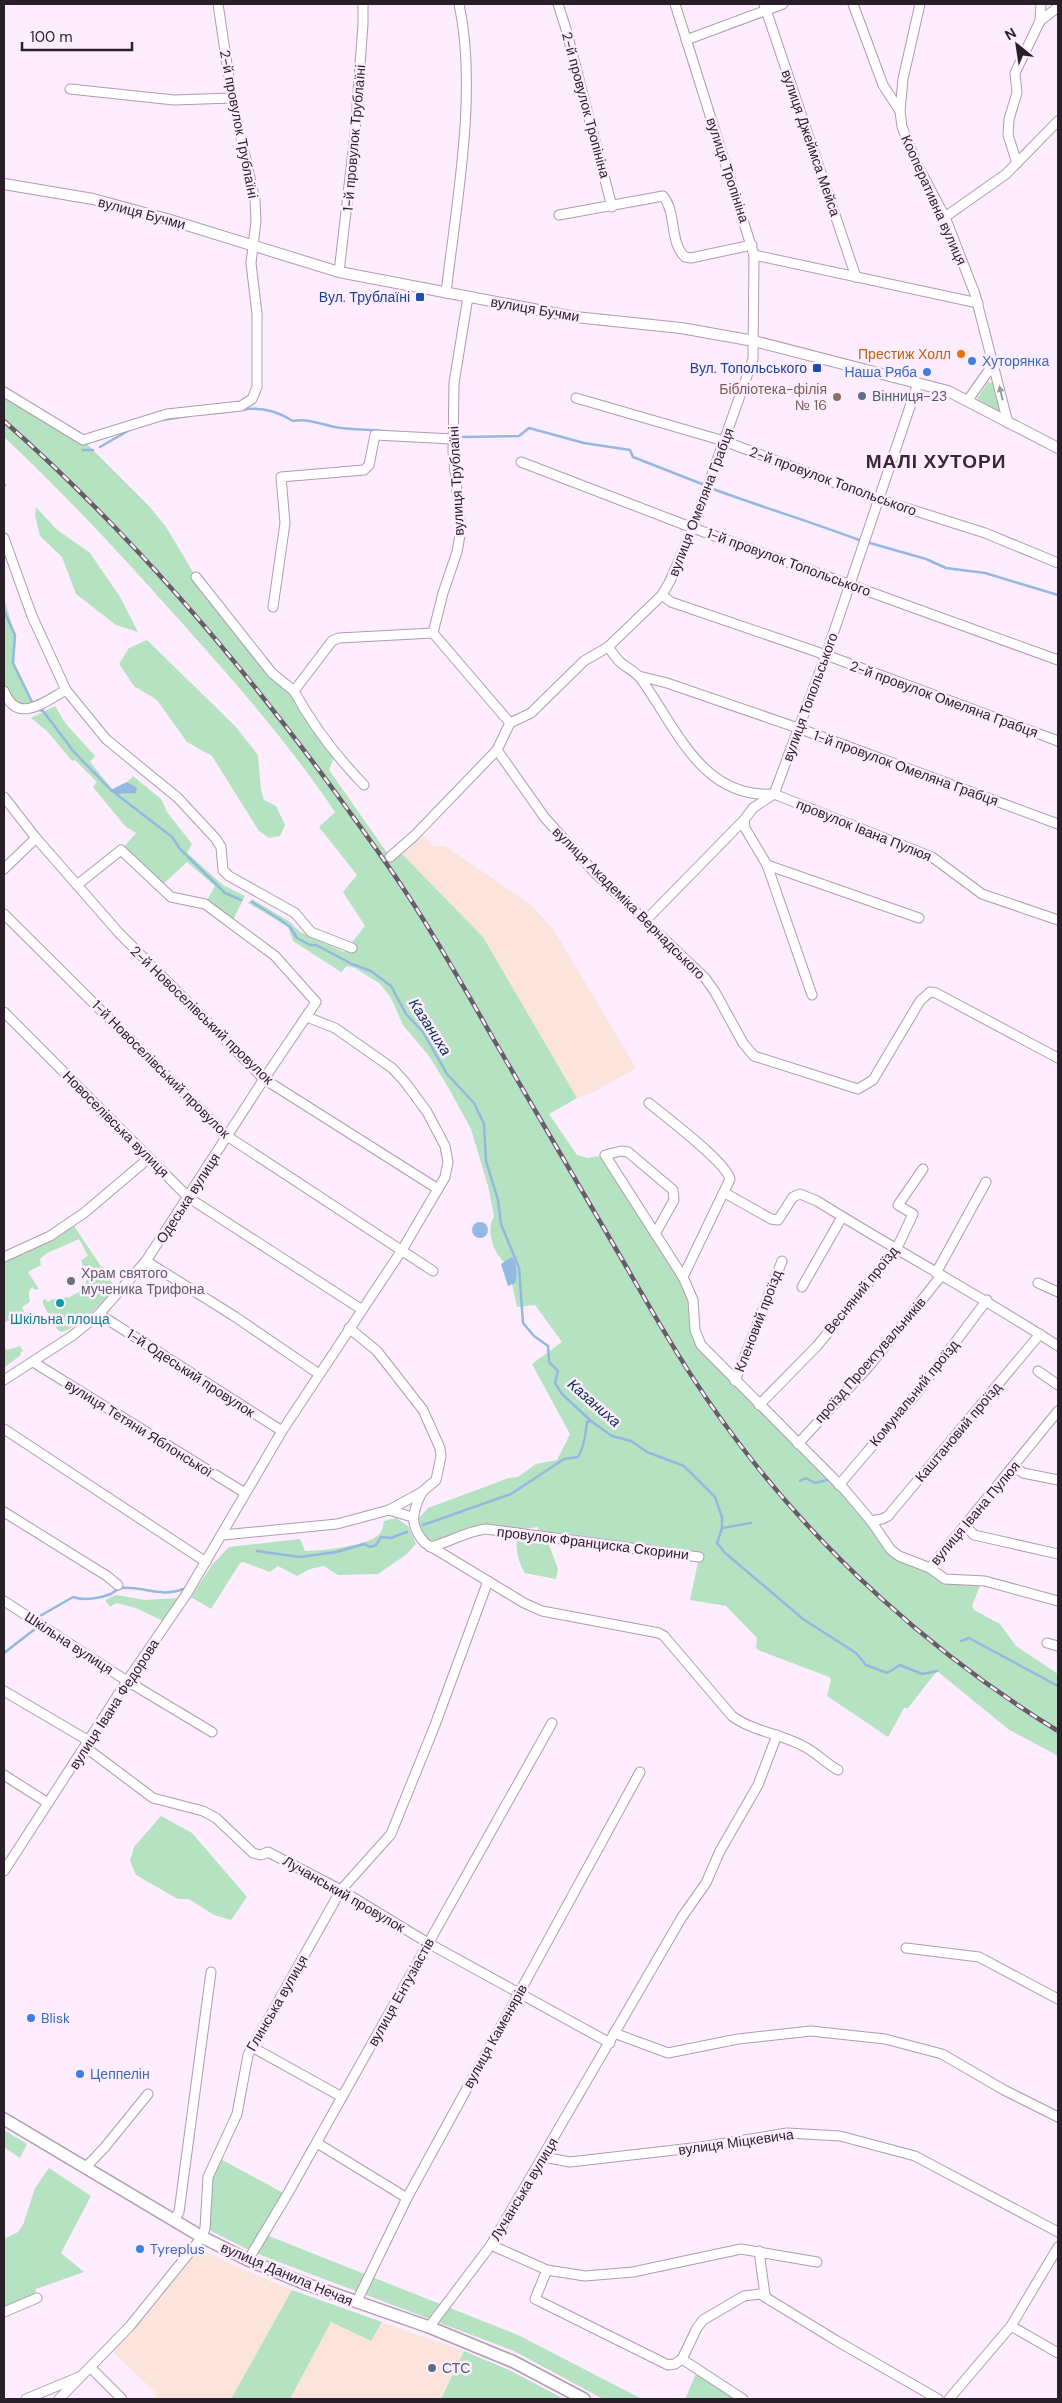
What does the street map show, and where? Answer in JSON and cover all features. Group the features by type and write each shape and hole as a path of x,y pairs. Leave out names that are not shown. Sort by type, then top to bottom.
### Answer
{"main road":[{"name":"вулиця Данила Нечая","path":"4,2119 202,2237 248,2260 514,2362 584,2399"}],"street":[{"name":"2-й провулок Трублаїні","path":"4,392 84,440 167,414 240,406 252,399 257,387 257,314 250,263 256,221 255,200 232,98 218,4"},
{"name":"1-й провулок Трублаїні","path":"340,272 355,134 363,24 362,4"},
{"path":"446,293 464,136 466,65 460,4"},
{"name":"2-й провулок Тропініна","path":"558,4 612,207"},
{"name":"вулиця Тропініна","path":"675,4 752,245 754,255 754,341"},
{"path":"686,40 765,7 783,4"},
{"path":"853,4 881,80 900,111"},
{"name":"Кооперативна вулиця","path":"920,4 903,79 900,111 906,139 945,217 978,303 1008,424"},
{"path":"1017,163 1008,135 1009,119 1017,93 1015,73 1040,20 1041,4"},
{"name":"вулиця Джеймса Мейса","path":"765,7 856,277"},
{"path":"1040,20 1058,7"},
{"path":"70,89 174,100 232,98"},
{"path":"945,217 1006,174 1058,121"},
{"name":"вулиця Бучми","path":"4,184 92,200 168,219 340,272 575,317 681,328 754,341 948,391 968,400 1008,424 1058,448"},
{"path":"559,215 612,207 664,196 669,203 678,246 685,257 691,258 752,245"},
{"path":"754,255 978,303"},
{"name":"вулиця Трублаїні","path":"433,633 443,593 457,552 461,529 453,440 454,383 468,297"},
{"name":"вулиця Омеляна Грабця","path":"510,723 531,713 584,660 608,647 662,595 693,528 753,359 754,341"},
{"path":"968,400 994,363"},
{"name":"вулиця Топольського","path":"774,794 826,655 918,383"},
{"name":"2-й провулок Топольського","path":"576,398 724,441 878,499 985,533 1058,562"},
{"path":"273,607 285,523 281,477 364,470 369,464 374,435 453,440"},
{"name":"1-й провулок Топольського","path":"520,462 693,528 1058,660"},
{"path":"4,538 32,616 66,690 106,739 178,798 216,838 221,848 223,870 229,876 294,913 312,932 352,948"},
{"path":"196,577 272,673 294,691 316,728 364,785"},
{"name":"2-й провулок Омеляна Грабця","path":"662,595 671,602 826,655 1058,741"},
{"path":"294,691 332,641 339,638 433,633 510,723 497,750 414,836 390,857"},
{"path":"608,647 621,663 639,676 694,758 715,778 738,791 758,795 774,794"},
{"name":"1-й провулок Омеляна Грабця","path":"639,676 667,683 798,728 1058,824"},
{"path":"4,691 6,704 28,710 66,690"},
{"name":"вулиця Академіка Вернадського","path":"497,750 544,818 595,873 705,978 715,992 746,1048 759,1059 858,1089 873,1080 920,1001 930,992 936,993 1058,1058"},
{"path":"645,921 744,820 753,808 774,794"},
{"name":"провулок Івана Пулюя","path":"774,794 932,857 982,894 1058,920"},
{"name":"2-й Новоселівський провулок","path":"4,797 36,838 119,933 264,1079 438,1189"},
{"path":"744,820 745,828 767,865 812,995"},
{"path":"4,869 36,838"},
{"name":"Одеська вулиця","path":"4,1380 72,1336 99,1314 146,1261 316,1002 275,956 205,904 171,897 121,850 77,885"},
{"path":"767,865 919,918"},
{"name":"1-й Новоселівський провулок","path":"4,914 227,1136 433,1271"},
{"name":"Новоселівська вулиця","path":"4,1012 189,1198 361,1309"},
{"name":"вулиця Івана Федорова","path":"4,1871 6,1861 48,1803 127,1681 186,1595 223,1535 245,1493 282,1431 361,1309 402,1250 444,1177 448,1162 445,1146 426,1112 405,1082 387,1064 335,1028 307,1017"},
{"path":"649,1103 729,1173 730,1179 725,1193 684,1277"},
{"name":"вулиця Івана Пулюя","path":"655,1234 674,1200 673,1190 628,1152 621,1150 605,1155 655,1234 684,1277 693,1300 695,1330 699,1342 735,1381 839,1484 871,1521 895,1554 904,1559 930,1568 1014,1466 1055,1421 1058,1411"},
{"path":"4,1257 50,1236 79,1216 149,1158"},
{"name":"Весняний проїзд","path":"759,1405 817,1346 896,1248 913,1214 898,1206 923,1170"},
{"name":"проїзд Проектувальників","path":"798,1444 870,1365 939,1274 986,1182"},
{"path":"725,1193 771,1219 778,1220 793,1197 800,1194 817,1201 939,1274 987,1300 1058,1346"},
{"path":"802,1287 842,1217"},
{"path":"146,1261 234,1316 319,1374"},
{"name":"Кленовий проїзд","path":"735,1381 782,1261"},
{"path":"1038,1283 1058,1292"},
{"name":"Комунальний проїзд","path":"839,1484 917,1393 987,1300"},
{"name":"1-й Одеський провулок","path":"99,1314 282,1431"},
{"path":"223,1535 337,1524 389,1510 422,1492 436,1480 440,1448 423,1410 377,1351 349,1328"},
{"name":"Каштановий проїзд","path":"871,1521 888,1516 1040,1334"},
{"name":"вулиця Тетяни Яблонської","path":"33,1362 245,1493"},
{"path":"1038,1371 1058,1384"},
{"path":"4,1429 206,1562"},
{"path":"1014,1466 1023,1473 1058,1480"},
{"path":"422,1492 412,1517 417,1535 430,1547 542,1611 664,1636 732,1716 742,1722 805,1746 824,1763 838,1770"},
{"path":"389,1510 412,1517"},
{"path":"4,1512 107,1576 118,1585"},
{"path":"965,1525 974,1535 1058,1554"},
{"name":"провулок Франциска Скорини","path":"430,1547 453,1541 472,1531 486,1529 699,1556"},
{"path":"930,1568 945,1579 985,1581 1058,1601"},
{"name":"Глинська вулиця","path":"202,2237 205,2228 208,2178 237,2114 244,2063 341,1890 391,1834 435,1725 488,1581"},
{"name":"Шкільна вулиця","path":"4,1601 127,1681 212,1732"},
{"path":"1047,1643 1058,1646"},
{"name":"Лучанський провулок","path":"4,1691 87,1744 153,1798 203,1811 216,1818 253,1853 261,1855 268,1852 341,1890 428,1943 610,2044"},
{"name":"вулиця Ентузіастів","path":"248,2260 316,2143 552,1723"},
{"name":"Лучанська вулиця","path":"429,2328 491,2245 610,2044 614,2033 682,1917 706,1884 724,1844 758,1785 777,1735"},
{"name":"вулиця Каменярів","path":"356,2303 407,2198 640,1772"},
{"path":"4,1775 48,1803"},
{"path":"906,1948 979,1956 1058,1999"},
{"path":"174,2220 179,2212 211,1972"},
{"path":"614,2033 668,2053 738,2039 811,2031 885,2038 942,2054 996,2086 1058,2117"},
{"path":"252,2047 342,2097"},
{"path":"85,2168 111,2140 148,2094"},
{"name":"вулиця Міцкевича","path":"544,2157 570,2162 700,2147 787,2133 840,2136 915,2156 1058,2232"},
{"path":"316,2143 407,2198"},
{"path":"60,2399 136,2319 202,2237"},
{"path":"491,2245 547,2270 575,2275 609,2276 742,2249 817,2262"},
{"path":"949,2399 1011,2326 1058,2247"},
{"path":"759,2251 765,2296"},
{"path":"547,2270 535,2299 668,2365 682,2359 697,2328 704,2320 744,2296 755,2294 765,2296 836,2341 938,2399"},
{"path":"4,2312 37,2298"},
{"path":"1011,2326 1058,2353"},
{"path":"682,2359 743,2399"},
{"path":"91,2368 122,2399"},
{"path":"26,2399 84,2375"}],"shaded area":[{"path":"419,831 433,846 445,846 530,904 554,930 636,1068 592,1093 577,1098 483,937 399,851"},
{"path":"196,2246 235,2266 292,2290 231,2399 152,2399 157,2394 109,2348"},
{"path":"331,2322 371,2341 382,2322 464,2351 441,2399 290,2399"}],"green space":[{"path":"988,382 994,383 1000,412 977,399"},
{"path":"4,392 83,440 149,506 166,527 196,577 272,673 294,691 336,753 329,770 390,857 399,851 483,937 577,1098 549,1114 577,1155 588,1158 605,1155 683,1277 696,1336 845,1490 888,1546 945,1579 982,1581 972,1606 974,1610 1000,1624 1016,1646 1058,1674 1058,1756 1008,1729 937,1671 908,1708 904,1708 888,1737 827,1696 831,1680 829,1677 758,1650 756,1647 757,1638 726,1606 690,1600 699,1557 539,1534 538,1527 523,1529 490,1525 470,1527 449,1538 429,1541 421,1532 419,1518 428,1508 509,1478 518,1477 536,1464 557,1460 570,1434 532,1364 562,1342 535,1305 517,1307 508,1265 499,1256 492,1243 490,1229 494,1216 488,1186 471,1129 429,1056 403,1025 390,996 379,983 355,968 347,966 341,972 293,941 288,927 248,903 252,899 290,922 300,932 344,952 365,926 343,892 357,875 319,827 335,812 281,739 202,646 95,528 4,437"},
{"path":"36,507 56,529 90,553 120,597 138,632 116,625 76,594 62,557 40,536 35,515"},
{"path":"4,598 15,635 13,663 33,704 18,706 4,692"},
{"path":"147,640 236,727 258,755 261,790 264,800 276,806 285,825 280,836 269,838 259,831 212,756 187,742 157,700 134,686 119,664 129,648"},
{"path":"55,706 66,724 95,756 90,762 112,789 127,782 133,776 161,799 167,812 192,844 187,853 223,885 245,896 231,924 205,904 215,886 187,862 160,887 121,850 136,833 125,826 93,787 97,782 75,760 72,761 48,732 31,718"},
{"path":"74,1226 115,1287 98,1306 74,1326 61,1332 57,1329 43,1304 43,1300 45,1299 48,1302 53,1299 70,1297 84,1289 89,1270 83,1268 81,1260 88,1256 79,1239 47,1253 40,1259 41,1265 28,1272 39,1289 35,1290 33,1287 30,1290 30,1302 22,1307 25,1314 5,1322 4,1260 53,1240"},
{"path":"20,1346 23,1351 20,1353 21,1355 5,1367 4,1347 7,1350"},
{"path":"396,1518 408,1526 416,1544 407,1554 378,1574 338,1575 324,1566 310,1569 297,1576 278,1566 270,1572 243,1562 240,1563 211,1609 191,1597 212,1565 229,1547 300,1539 305,1551 346,1547 376,1537 382,1531 384,1521"},
{"path":"518,1536 548,1542 558,1569 556,1579 525,1573 518,1555"},
{"path":"194,1573 167,1623 136,1608 116,1603 110,1607 105,1600 116,1595 145,1600 177,1598"},
{"path":"161,1816 192,1833 247,1897 231,1920 214,1915 189,1899 178,1899 136,1875 130,1861 134,1847"},
{"path":"4,2130 27,2144 20,2158 4,2147"},
{"path":"217,2157 287,2195 264,2234 518,2335 642,2399 603,2399 514,2351 253,2252 205,2228 207,2184"},
{"path":"49,2168 91,2196 61,2253 84,2272 36,2289 35,2295 4,2309 4,2239 18,2232 23,2225 35,2188"},
{"path":"292,2290 382,2322 371,2341 331,2322 290,2399 231,2399"},
{"path":"464,2351 511,2371 564,2399 441,2399"},
{"path":"698,2369 743,2399 685,2399"}],"water":[{"path":"127,782 137,788 136,793 116,794 111,790"},
{"path":"480,1222 486,1224 488,1230 486,1236 480,1238 474,1236 472,1230 474,1224"},
{"path":"512,1257 516,1266 516,1277 515,1283 508,1286 501,1264"}],"waterway":[{"path":"242,410 262,409 281,414 293,421 312,421 341,428 389,432"},
{"path":"205,414 234,411"},
{"path":"163,420 187,416"},
{"path":"100,447 133,428"},
{"path":"463,437 519,436 529,428 584,443 630,450 633,457 702,484"},
{"path":"83,450 93,450"},
{"path":"713,489 859,540"},
{"path":"870,543 926,559 946,568 985,573 1058,595"},
{"name":"Казаниха","path":"4,611 15,635 13,663 33,704"},
{"path":"36,709 43,711 74,752 111,790 172,837 180,849 225,893 241,900"},
{"name":"Казаниха","path":"252,902 290,927 297,938 371,971 391,986 406,1014 423,1032 447,1074 474,1103 484,1124 486,1161 498,1200 501,1224 519,1268 523,1323 534,1336 548,1346 549,1362 558,1371 555,1383 562,1394 591,1421 612,1436 631,1441 647,1452 684,1466 715,1497 722,1517 722,1528 717,1543 724,1552 803,1619 856,1653 866,1665 887,1673 900,1665 922,1674 937,1671"},
{"path":"423,1525 511,1494 564,1459 578,1457 583,1445 587,1422 591,1421"},
{"path":"800,1481 806,1478 815,1483 827,1480"},
{"path":"722,1528 751,1523"},
{"path":"257,1551 300,1557 336,1552 364,1544 370,1547 376,1545 381,1537 391,1538 407,1532"},
{"path":"40,1616 73,1597 82,1599 97,1598 111,1594 121,1588 160,1592 183,1589"},
{"path":"4,1653 35,1629"},
{"path":"961,1641 969,1638 1058,1686"}],"railway":[{"path":"4,421 95,507 181,599 262,696 364,832 399,881 441,948 675,1349 702,1392 766,1477 840,1560 881,1598 967,1669 1058,1731"}],"place":[{"name":"Вул. Трублаїні","path":"420,297"},
{"name":"Престиж Холл","path":"961,354"},
{"name":"Хуторянка","path":"972,361"},
{"name":"Вул. Топольського","path":"817,368"},
{"name":"Наша Ряба","path":"927,372"},
{"name":"Вінниця-23","path":"862,396"},
{"name":"Бібліотека-філія № 16","path":"837,397"},
{"name":"Храм святого мученика Трифона","path":"71,1281"},
{"name":"Шкільна площа","path":"60,1303"},
{"name":"Blisk","path":"31,2018"},
{"name":"Цеппелін","path":"80,2074"},
{"name":"Tyreplus","path":"140,2249"},
{"name":"СТС","path":"432,2368"}],"district":[{"name":"МАЛІ ХУТОРИ","path":"936,461"}]}
